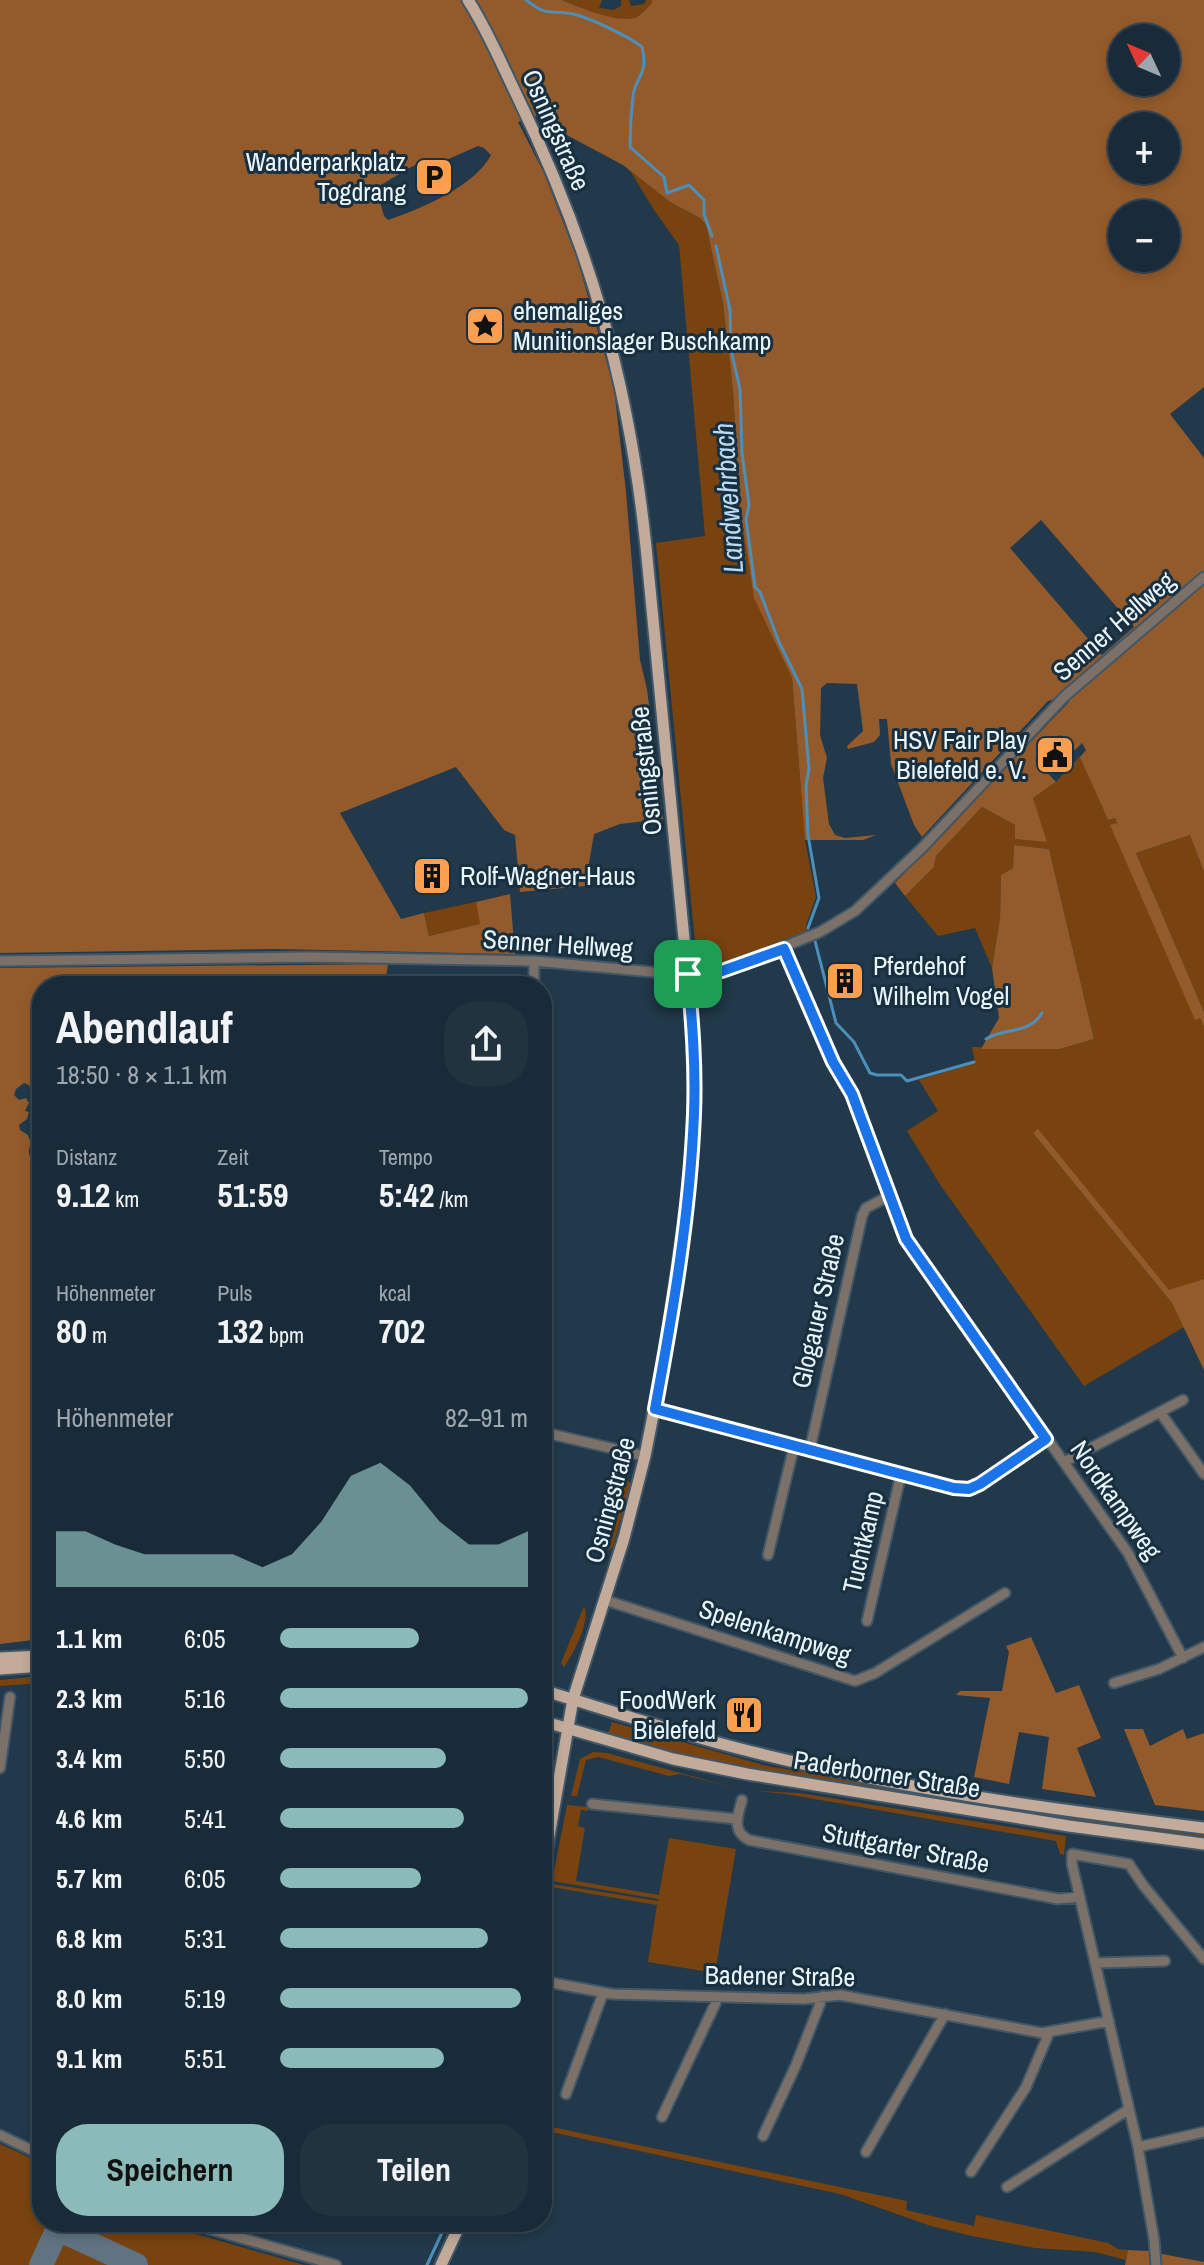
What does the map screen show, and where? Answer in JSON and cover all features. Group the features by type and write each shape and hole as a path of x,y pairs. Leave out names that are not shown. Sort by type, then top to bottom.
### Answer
{"main road":[{"name":"Osningstraße","path":"468,0 530,123 566,206 606,322 625,401 640,488 694,1056 691,1168 682,1252 655,1409 605,1600 573,1699 552,1817"},
{"path":"0,1658 32,1656"},
{"path":"0,1669 32,1667"},
{"name":"Paderborner Straße","path":"552,1693 685,1734 794,1761 1016,1802 1204,1828"},
{"name":"Paderborner Straße","path":"552,1724 673,1759 747,1774 1069,1826 1204,1844"},
{"path":"441,2265 456,2232"}],"street":[{"name":"Senner Hellweg","path":"0,961 293,957 534,961 688,974 722,971 784,949 834,925 855,911 923,847 1065,696 1204,577"},
{"name":"Nordkampweg","path":"784,949 833,1062 852,1094 889,1196 913,1251 1128,1553 1183,1658"},
{"path":"534,961 534,976"},
{"name":"Glogauer Straße","path":"810,1449 862,1216 866,1208 889,1196"},
{"path":"1064,1462 1183,1400"},
{"path":"655,1409 954,1488 969,1489 980,1484 1046,1439"},
{"path":"1160,1412 1204,1474"},
{"path":"552,1434 645,1456"},
{"path":"768,1555 794,1446"},
{"name":"Tuchtkamp","path":"867,1621 901,1474"},
{"name":"Spelenkampweg","path":"605,1600 855,1681 875,1673 1005,1593"},
{"path":"1114,1683 1183,1658 1204,1647"},
{"path":"0,1768 10,1697"},
{"path":"592,1804 737,1819 742,1800"},
{"name":"Stuttgarter Straße","path":"737,1819 738,1831 749,1840 1058,1899 1080,1897"},
{"path":"1156,2265 1151,2215 1138,2147 1072,1854 1125,1862 1204,1959"},
{"path":"1096,1963 1165,1961"},
{"name":"Badener Straße","path":"552,1983 603,1993 718,1998 804,1999 840,1995 1049,2033 1109,2021"},
{"path":"566,2094 603,1993"},
{"path":"763,2136 823,1996"},
{"path":"662,2117 718,1998"},
{"path":"866,2152 945,2014"},
{"path":"971,2172 1026,2087 1049,2033"},
{"path":"1007,2187 1129,2109"},
{"path":"1138,2147 1204,2132"},
{"path":"0,2135 32,2150"},
{"path":"220,2232 336,2265"}],"shaded area":[{"path":"0,0 562,0 600,14 630,19 641,14 652,0 1204,0 1204,387 1170,414 1204,458 1204,872 1190,835 1136,853 1204,1012 1204,1027 1200,1018 1195,1020 1110,825 1117,823 1115,818 1108,820 1080,757 1086,750 1082,743 1075,750 1060,735 1035,760 1056,782 1033,798 1047,842 1015,839 1015,825 982,807 936,856 934,867 905,896 895,883 1069,702 1065,696 1048,701 922,837 914,825 891,764 887,719 879,719 880,735 874,742 848,749 847,746 863,731 857,684 827,683 821,688 820,735 827,758 823,778 829,824 835,835 845,838 876,835 863,840 805,840 792,678 754,598 740,508 733,391 723,303 706,225 700,218 670,202 623,165 546,124 541,125 537,116 518,122 544,173 577,258 614,388 640,660 647,689 663,819 620,824 594,834 585,886 520,892 515,835 504,830 456,767 340,813 401,919 424,913 429,936 480,924 476,902 510,894 515,954 278,949 0,953","holes":["478,146 491,155 473,177 416,210 388,220 384,216 376,188 431,158 435,165","1041,520 1134,627 1102,655 1010,548"]},
{"path":"562,0 602,0 599,8 614,10 621,6 621,0 629,0 631,6 644,4 646,0 652,0 652,3 637,17 620,19"},
{"path":"623,165 670,202 700,218 706,225 723,303 733,391 740,508 773,637 792,678 805,840 816,897 806,925 807,932 724,962 701,958 696,952 656,543 705,536 679,245 631,172"},
{"path":"1080,756 1108,820 1115,818 1117,823 1111,826 1195,1019 1200,1018 1204,1027 1204,1279 1169,1291 1038,1130 1033,1133 1172,1303 1184,1327 1084,1386 941,1186 907,1131 938,1111 919,1080 975,1063 972,1047 1060,1049 1094,1039 1049,849 1014,845 1013,868 1001,875 1000,918 992,968 975,928 938,936 905,896 934,867 936,856 982,807 1046,842 1033,798 1056,782"},
{"path":"1190,835 1204,872 1204,1012 1136,853"},
{"path":"1014,845 1049,849 1094,1039 1060,1049 981,1049 999,1018 992,968 1000,918 1001,875 1013,868"},
{"path":"476,902 481,924 429,936 424,913"},
{"path":"388,964 386,976 32,976 32,1090 24,1083 14,1095 19,1100 26,1098 29,1103 25,1111 29,1112 27,1119 19,1125 20,1130 28,1135 32,1159 32,1640 0,1644 0,968"},
{"path":"1038,1129 1169,1290 1204,1279 1204,1370 1172,1303 1033,1133"},
{"path":"628,1471 628,1481 631,1483 613,1547 607,1551"},
{"path":"584,1606 583,1629 564,1667 561,1663"},
{"path":"1031,1637 1056,1693 1079,1685 1101,1738 1077,1748 1096,1797 1042,1789 1049,1737 1019,1732 1009,1784 974,1777 990,1698 956,1695 960,1691 1002,1691 1009,1652 1006,1646"},
{"path":"32,1677 32,1684 0,1686 0,1680"},
{"path":"612,1722 767,1766 1204,1835 1204,1838 968,1804 712,1760 607,1736"},
{"path":"1124,1729 1143,1729 1150,1746 1183,1729 1187,1739 1204,1733 1204,1811 1155,1805"},
{"path":"593,1752 607,1753 736,1788 680,1774 669,1776 598,1757 586,1760 577,1796 571,1796 580,1759"},
{"path":"756,1791 799,1793 1066,1836 1064,1855 1060,1854 1056,1841"},
{"path":"567,1805 589,1807 588,1811 581,1810 578,1826 585,1828 576,1881 659,1895 669,1838 736,1849 715,1973 648,1962 657,1905 552,1887 552,1884 658,1899 552,1881"},
{"path":"552,2127 907,2201 906,2210 974,2226 976,2215 1108,2243 1128,2250 1126,2260 1095,2252 1035,2248 972,2236 931,2226 840,2194 552,2132"},
{"path":"0,2144 32,2158 32,2232 190,2232 304,2265 0,2265"},
{"path":"1128,2250 1149,2251 1150,2265 1125,2265"},
{"path":"1157,2253 1204,2262 1204,2265 1158,2265"}],"waterway":[{"name":"Landwehrbach","path":"526,0 546,11 574,14 595,22 642,47 644,64 634,90 630,147 664,177 667,193 689,185 704,200 704,214 712,236"},
{"name":"Landwehrbach","path":"716,246 730,310 731,350 740,389 742,453 749,505 746,519 755,587 760,592 779,642 802,689 809,769 806,786 808,835 819,898 808,928"},
{"name":"Landwehrbach","path":"815,941 836,1023 854,1042 870,1073 901,1075 907,1081 974,1062"},
{"name":"Landwehrbach","path":"986,1039 1030,1025 1042,1013"},
{"path":"427,2265 442,2232"}],"taxiway":[{"path":"41,2265 56,2232"},
{"path":"64,2232 136,2265"}],"place":[{"name":"Wanderparkplatz Togdrang","path":"434,177"},
{"name":"ehemaliges Munitionslager Buschkamp","path":"485,326"},
{"name":"HSV Fair Play Bielefeld e. V.","path":"1055,755"},
{"name":"Rolf-Wagner-Haus","path":"432,876"},
{"name":"Pferdehof Wilhelm Vogel","path":"845,981"},
{"name":"FoodWerk Bielefeld","path":"744,1715"}],"route":[{"path":"784,949 833,1062 852,1094 906,1239 1046,1439 980,1484 969,1489 954,1488 655,1409 682,1252 690,1181 694,1088 688,974 722,971 784,949"}]}
